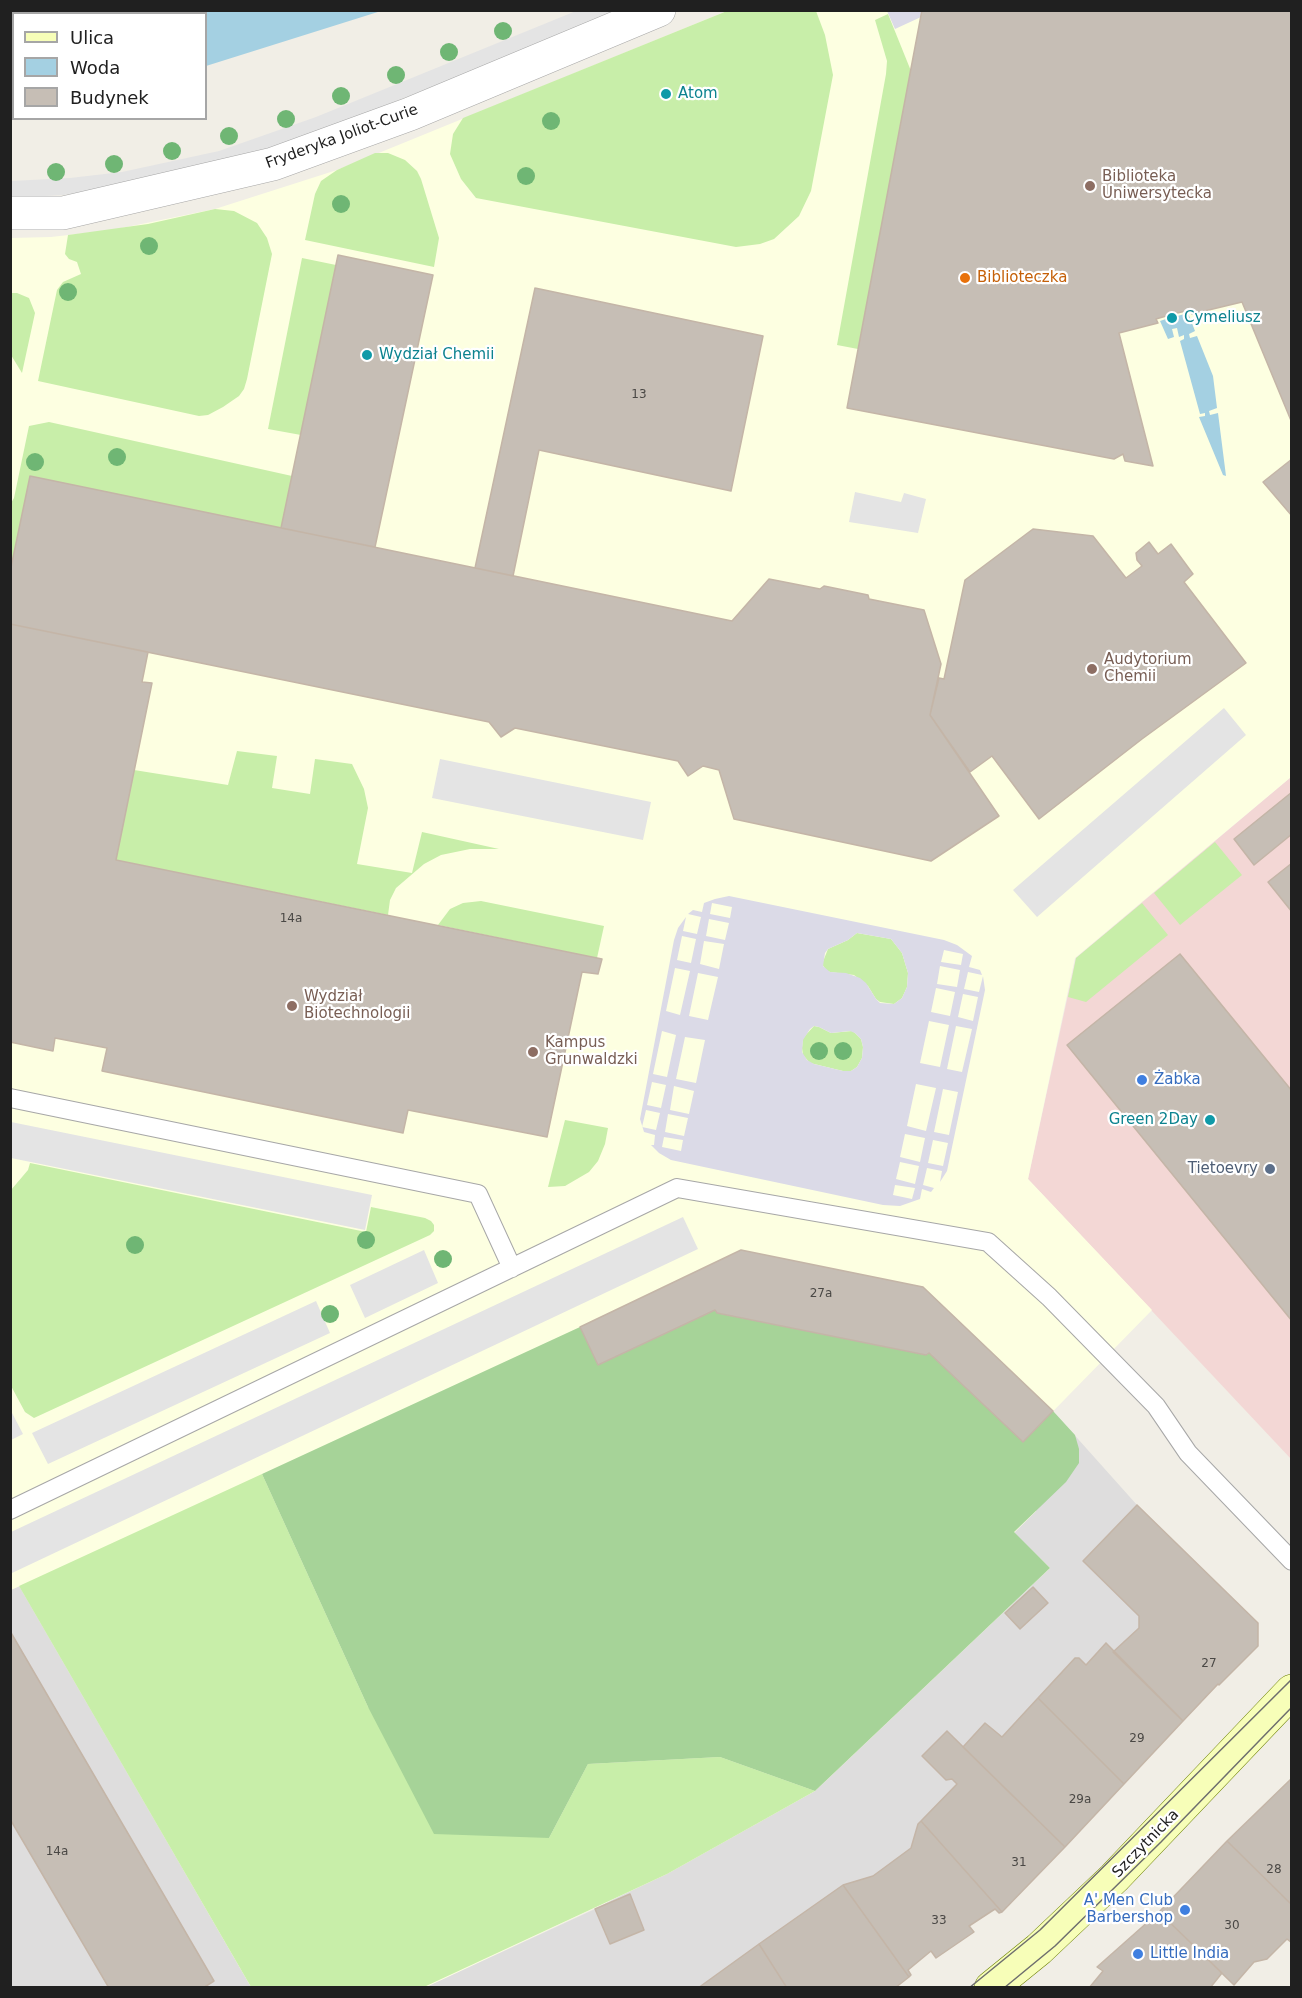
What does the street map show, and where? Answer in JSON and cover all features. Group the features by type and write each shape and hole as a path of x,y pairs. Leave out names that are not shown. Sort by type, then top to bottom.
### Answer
{"street":[{"name":"Fryderyka Joliot-Curie","path":"10,213 63,213 273,164 410,114 659,10"},
{"name":"Szczytnicka","path":"991,1988 1039,1949 1114,1878 1292,1691"}],"lane":[{"path":"10,1098 478,1194 512,1268"},
{"path":"10,1510 677,1188 988,1242 1049,1297 1156,1406 1188,1453 1292,1561"}],"shaded area":[{"path":"576,11 624,11 298,140 145,184 63,195 11,198 11,181 122,172 219,151 316,117"},
{"name":"Kampus Grunwaldzki","path":"727,11 1291,11 1291,777 1075,958 1028,1179 1152,1310 1023,1442 1036,1511 1014,1533 1050,1568 815,1791 667,1874 424,1988 251,1987 20,1586 11,1590 11,238 51,237 112,230 215,209 337,170"},
{"path":"887,11 922,11 921,17 895,29"},
{"path":"855,492 901,502 904,493 926,499 918,533 849,522"},
{"path":"1224,708 1246,735 1037,917 1013,890"},
{"path":"440,759 651,802 643,840 432,798"},
{"path":"1291,777 1291,1459 1028,1179 1076,958"},
{"path":"729,896 944,940 957,945 972,956 969,967 980,970 982,975 968,972 964,989 979,992 983,976 985,990 947,1171 940,1182 942,1171 927,1168 923,1185 934,1188 931,1192 922,1189 920,1199 900,1206 883,1205 671,1160 651,1145 654,1145 655,1135 644,1132 642,1127 656,1130 660,1113 646,1110 642,1126 640,1119 674,940 678,928 686,917 683,931 697,934 701,917 688,914 693,910 702,912 704,903","holes":["712,903 732,907 730,918 710,914","709,919 729,923 725,940 706,936","857,933 891,939 902,953 908,973 907,987 902,998 894,1004 880,1003 860,978 846,973 830,972 823,966 828,949","682,936 696,939 691,963 677,960","704,941 724,944 719,969 700,964","944,950 963,954 961,965 941,962","940,966 960,970 957,987 937,984","675,968 690,971 680,1015 666,1011","698,973 718,977 708,1020 689,1016","936,988 955,992 950,1016 931,1012","963,994 978,997 973,1021 958,1017","929,1021 949,1025 940,1067 920,1063","814,1026 831,1033 850,1031 855,1033 861,1039 863,1047 862,1058 857,1067 851,1071 814,1064 807,1060 802,1052 803,1040","956,1026 972,1029 962,1072 947,1069","662,1031 676,1035 667,1077 653,1074","685,1037 705,1040 696,1083 676,1079","652,1082 666,1085 661,1108 647,1105","916,1084 936,1088 926,1131 907,1126","674,1086 694,1091 689,1114 670,1110","943,1089 958,1092 949,1135 934,1132","668,1114 688,1118 684,1136 665,1132","905,1134 925,1138 920,1162 900,1157","664,1137 683,1140 681,1151 662,1147","933,1140 948,1143 943,1166 928,1163","900,1162 919,1166 915,1184 896,1179","895,1185 915,1188 912,1199 893,1195"]},
{"path":"11,1122 372,1195 365,1230 11,1158"},
{"path":"683,1217 698,1249 12,1573 11,1532"},
{"path":"424,1250 438,1283 365,1318 350,1285"},
{"path":"316,1301 330,1333 48,1464 32,1433"},
{"path":"10,1409 23,1434 11,1440 10,1440"},
{"path":"1053,1411 1137,1505 1258,1623 1258,1646 1218,1684 1065,1847 995,1909 970,1925 974,1932 931,1951 908,1970 911,1975 895,1987 424,1988 595,1909 815,1791 1050,1568 1013,1533 1036,1511"},
{"path":"19,1586 251,1987 11,1988 10,1590"}],"green space":[{"path":"727,11 816,11 825,35 833,75 811,191 799,216 774,239 760,244 736,247 476,198 461,179 450,154 453,134 463,118"},
{"path":"888,14 911,71 858,349 837,345 886,74 887,61 875,20"},
{"path":"375,153 388,153 405,160 417,171 439,238 434,267 305,240 315,194 321,181 337,170"},
{"path":"215,209 234,211 257,223 267,238 272,254 247,379 239,396 208,415 199,416 38,381 57,290 63,282 81,274 77,262 69,259 65,254 68,235 148,224"},
{"path":"302,258 336,265 301,435 268,429"},
{"path":"11,293 29,298 35,313 22,373 11,355"},
{"path":"49,422 292,476 281,528 11,572 11,503 29,426"},
{"path":"237,751 277,756 272,788 310,794 315,759 352,764 364,789 368,808 357,864 412,873 422,832 499,849 470,849 441,855 424,864 396,888 390,900 388,915 116,860 134,770 228,785"},
{"path":"1215,842 1242,875 1180,925 1154,893"},
{"path":"481,901 604,926 597,958 438,925 450,909 463,903"},
{"path":"1142,903 1168,935 1086,1002 1068,997 1076,958"},
{"path":"857,933 891,939 902,953 908,973 907,987 902,998 894,1004 880,1002 868,986 854,975 830,972 822,964 828,949"},
{"path":"814,1026 831,1033 852,1031 855,1033 861,1039 863,1047 862,1058 857,1067 851,1071 843,1071 810,1063 803,1055 803,1038"},
{"path":"565,1120 608,1128 605,1144 598,1161 589,1172 565,1186 548,1187"},
{"path":"30,1163 366,1232 371,1207 425,1218 434,1225 434,1231 430,1235 34,1418 25,1412 10,1384 11,1190 28,1170"},
{"path":"715,1310 717,1313 926,1355 929,1353 1023,1442 1053,1411 1075,1435 1079,1449 1079,1463 1066,1482 1014,1532 1050,1568 815,1791 720,1757 588,1764 549,1838 434,1834 368,1707 262,1474 580,1327 598,1365"},
{"path":"262,1474 368,1707 549,1838 588,1764 720,1757 815,1791 667,1874 424,1987 251,1987 19,1586"}],"water":[{"path":"11,10 381,10 207,66 207,12 12,12 11,100"},
{"path":"1188,313 1195,331 1189,334 1190,338 1197,336 1213,376 1217,408 1209,411 1210,415 1218,413 1226,476 1223,475 1199,417 1205,416 1205,413 1200,414 1180,341 1184,339 1184,335 1179,337 1177,328 1172,329 1174,337 1168,339 1160,321 1169,318 1172,324 1175,323 1174,317"}],"building":[{"name":"Biblioteka Uniwersytecka","path":"922,10 1292,10 1292,423 1242,302 1192,314 1190,310 1173,314 1156,319 1158,323 1119,333 1153,466 1125,461 1123,454 1114,459 847,408"},
{"name":"Wydział Chemii","path":"338,255 433,275 375,547 281,528"},
{"path":"535,288 763,336 731,491 539,450 513,576 475,568"},
{"path":"1292,459 1292,516 1263,482"},
{"path":"30,476 732,621 769,579 820,589 824,586 868,595 869,599 924,610 941,664 930,715 999,816 931,861 734,819 719,770 703,766 688,776 678,761 515,728 501,737 489,722 10,624 10,572"},
{"name":"Audytorium Chemii","path":"1033,529 1093,536 1126,578 1142,566 1137,560 1136,553 1149,542 1158,554 1171,544 1193,574 1184,582 1246,663 1142,739 1039,819 992,756 970,772 930,715 939,678 944,679 965,580"},
{"path":"10,624 148,652 142,682 152,683 116,860 602,959 598,974 582,972 547,1137 408,1110 403,1133 102,1071 107,1048 55,1038 53,1051 10,1042"},
{"path":"1292,792 1292,834 1254,865 1234,839"},
{"path":"1292,863 1292,912 1268,882"},
{"name":"Green 2Day","path":"1180,954 1292,1091 1292,1321 1067,1045"},
{"path":"741,1250 923,1287 1053,1411 1023,1442 929,1353 926,1355 717,1313 715,1310 598,1365 580,1327"},
{"path":"1137,1505 1258,1623 1258,1646 1183,1721 1113,1652 1139,1628 1139,1616 1083,1561"},
{"path":"1033,1587 1048,1603 1020,1629 1005,1613"},
{"path":"10,1631 214,1981 203,1988 109,1988 10,1819"},
{"path":"1106,1643 1183,1721 1124,1784 1038,1698 1075,1658 1079,1658 1086,1665"},
{"path":"1038,1698 1124,1784 1065,1847 963,1747 985,1723 1002,1737"},
{"path":"947,1731 1065,1847 1002,1912 921,1821 957,1784 952,1779 946,1780 922,1756"},
{"path":"1292,1778 1292,1905 1227,1841"},
{"path":"921,1821 1002,1912 999,1913 995,1909 969,1926 974,1932 936,1958 931,1951 908,1970 911,1975 909,1977 843,1885 873,1876 911,1848"},
{"path":"1227,1841 1292,1905 1292,1943 1287,1939 1267,1959 1254,1962 1234,1985 1159,1912"},
{"path":"843,1885 909,1977 895,1988 787,1988 759,1944"},
{"path":"630,1894 644,1930 610,1944 595,1909"},
{"path":"1159,1912 1222,1973 1210,1988 1089,1988 1103,1971 1097,1967"},
{"path":"759,1944 787,1988 698,1988"}],"tram line":[{"path":"969,1988 1040,1930 1292,1679"},
{"path":"1004,1988 1055,1946 1161,1842 1292,1707"}],"place":[{"name":"Atom","path":"666,94"},
{"name":"Biblioteka Uniwersytecka","path":"1090,186"},
{"name":"Biblioteczka","path":"965,278"},
{"name":"Cymeliusz","path":"1172,318"},
{"name":"Wydział Chemii","path":"367,355"},
{"name":"Audytorium Chemii","path":"1092,669"},
{"name":"Wydział Biotechnologii","path":"292,1006"},
{"name":"Kampus Grunwaldzki","path":"533,1052"},
{"name":"Żabka","path":"1142,1080"},
{"name":"Green 2Day","path":"1210,1120"},
{"name":"Tietoevry","path":"1270,1169"},
{"name":"A' Men Club Barbershop","path":"1185,1910"},
{"name":"Little India","path":"1138,1954"}]}
